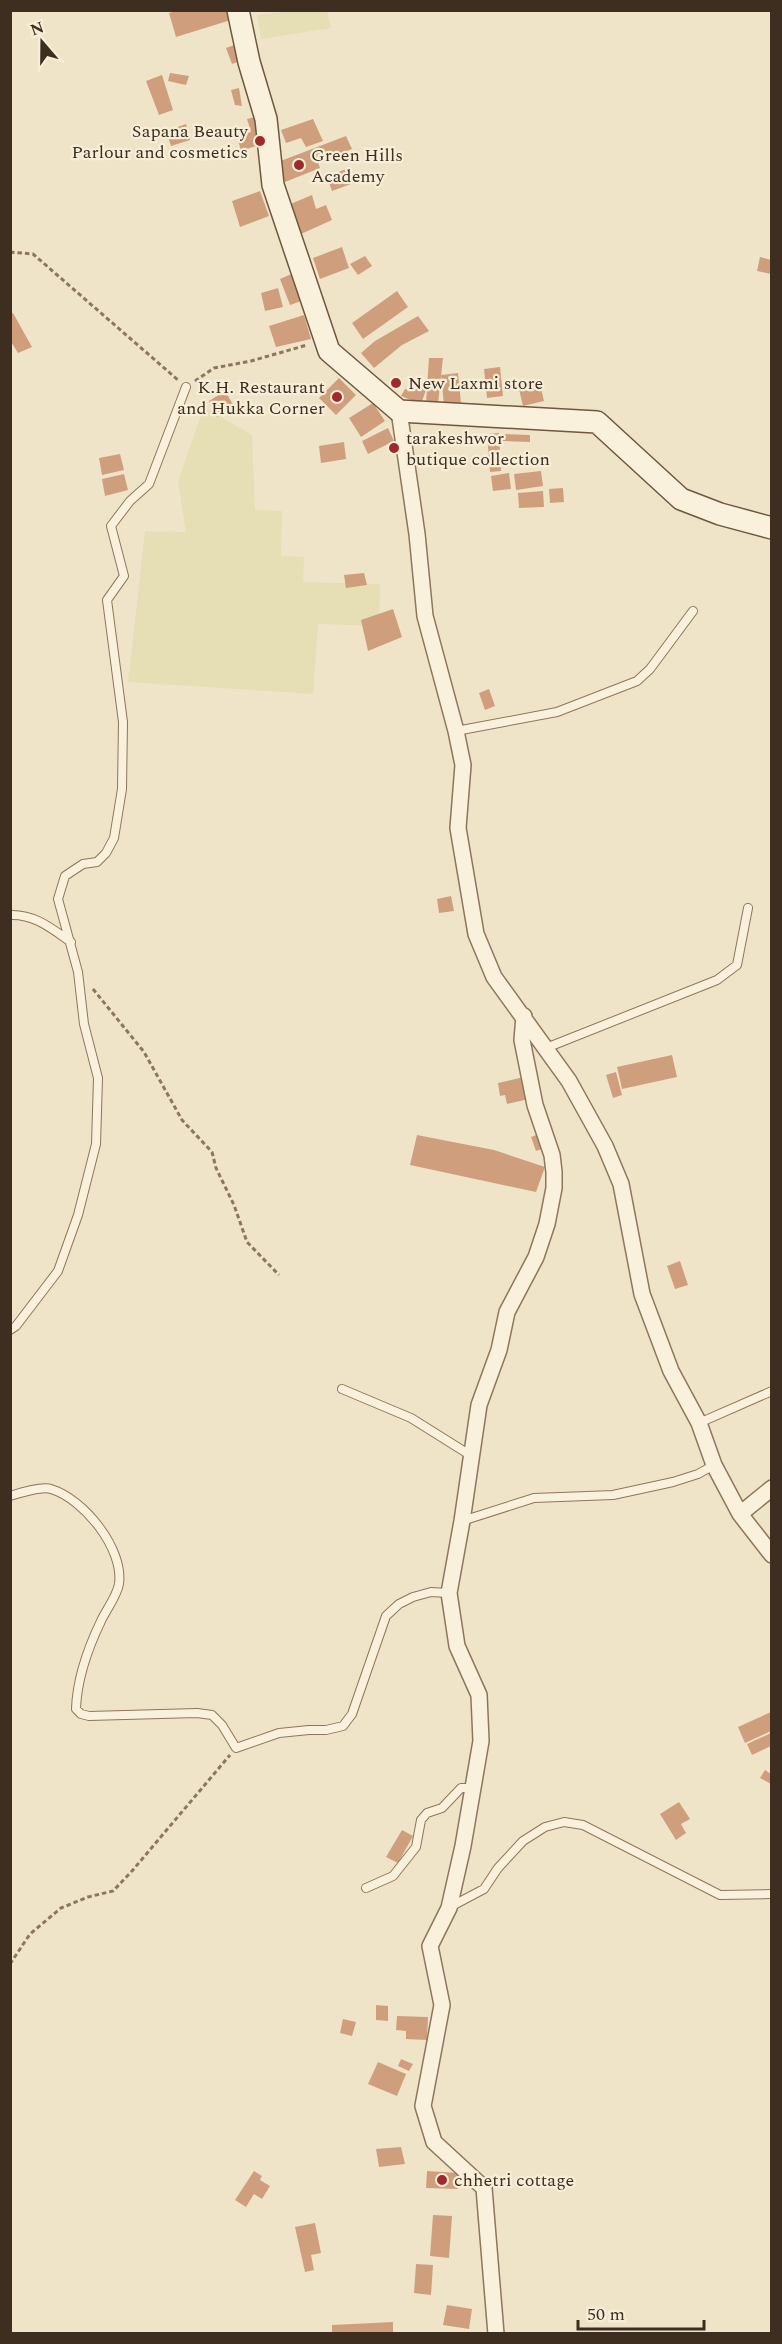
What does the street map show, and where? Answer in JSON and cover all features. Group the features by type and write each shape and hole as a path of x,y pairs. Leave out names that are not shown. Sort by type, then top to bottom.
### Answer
{"street":[{"path":"238,10 249,62 266,119 273,184 329,351 399,411 597,422 681,499 720,514 771,528"},
{"path":"399,411 417,534 425,616 463,765 458,828 476,934 494,977 569,1082 605,1146 621,1184 642,1294 671,1371 699,1423 714,1465 740,1514 771,1555"},
{"path":"496,2334 484,2188 434,2142 423,2106 442,2006 430,1946 449,1908 463,1846 481,1741 479,1695 456,1646 449,1593 479,1405 499,1350 507,1312 536,1257 547,1224 554,1188 552,1155 536,1106 522,1040 524,1016"},
{"path":"740,1514 771,1488"}],"lane":[{"path":"10,1330 16,1326 58,1271 78,1215 96,1144 98,1078 84,1024 78,972 58,899 65,876 83,864 97,862 106,853 114,838 122,789 123,722 107,600 124,576 111,526 130,501 149,484 186,387"},
{"path":"456,731 557,712 637,681 650,669 693,611"},
{"path":"546,1048 717,980 737,965 748,908"},
{"path":"10,915 39,919 71,942"},
{"path":"342,1389 411,1418 470,1455"},
{"path":"699,1423 771,1391"},
{"path":"462,1521 534,1498 613,1495 673,1482 698,1474 714,1465"},
{"path":"10,1496 50,1488 72,1501 88,1513 112,1546 118,1562 119,1585 100,1624 78,1682 76,1709 81,1714 89,1716 197,1713 212,1715 222,1725 236,1748 279,1733 326,1731 343,1726 352,1714 386,1616 399,1604 413,1597 431,1592 449,1593"},
{"path":"366,1888 393,1876 416,1846 421,1820 427,1813 442,1808 461,1788 473,1788"},
{"path":"449,1908 484,1889 498,1868 523,1841 545,1827 564,1822 583,1825 720,1895 771,1894"}],"path":[{"path":"10,252 33,254 186,387 214,368 251,361 313,344 323,336"},
{"path":"78,972 144,1052 182,1120 212,1152 216,1168 234,1205 247,1242 279,1275"},
{"path":"10,1964 30,1934 61,1908 88,1897 113,1891 236,1748"}],"shaded area":[{"path":"291,11 327,11 331,28 261,39 257,15"},
{"path":"204,407 252,435 255,510 282,511 281,556 304,557 303,582 380,584 379,626 318,624 313,694 128,682 145,531 186,532 178,481"}],"building":[{"path":"180,10 227,10 231,20 176,37 169,13"},
{"path":"237,44 243,60 232,64 226,48"},
{"path":"170,73 189,76 186,85 168,81"},
{"path":"162,75 173,110 159,115 146,81"},
{"path":"239,88 242,106 235,105 231,90"},
{"path":"259,116 262,144 241,151 237,136 251,132 247,119"},
{"path":"313,119 323,141 306,147 301,138 286,143 281,130"},
{"path":"186,124 190,140 171,146 166,131"},
{"path":"346,136 352,149 318,162 320,168 285,182 278,162"},
{"path":"348,168 354,183 332,191 327,177"},
{"path":"260,191 269,216 240,227 232,201"},
{"path":"312,195 316,209 326,205 332,220 301,234 288,205"},
{"path":"342,247 349,268 320,279 313,258"},
{"path":"365,256 372,266 358,275 350,264"},
{"path":"760,257 771,260 771,274 757,271"},
{"path":"296,272 307,299 290,305 280,279"},
{"path":"278,288 283,307 265,311 261,293"},
{"path":"397,291 408,307 363,339 352,323"},
{"path":"13,313 32,347 18,353 10,340 10,314"},
{"path":"304,315 311,339 276,347 269,326"},
{"path":"418,316 429,331 402,345 374,368 361,353 375,341"},
{"path":"429,358 443,358 438,404 426,404"},
{"path":"500,367 503,396 487,398 484,369"},
{"path":"458,373 461,403 444,405 441,375"},
{"name":"K.H. Restaurant and Hukka Corner","path":"339,378 356,395 336,415 319,398"},
{"path":"539,380 544,401 523,406 518,385"},
{"path":"415,386 426,390 421,404 401,396 405,389 412,390"},
{"path":"225,391 234,406 217,417 209,401"},
{"path":"373,403 385,421 361,437 349,418"},
{"path":"388,428 394,441 368,454 362,441"},
{"path":"499,433 501,471 490,472 487,434"},
{"path":"502,434 530,435 530,442 502,441"},
{"path":"344,442 346,459 321,463 319,446"},
{"path":"120,454 124,470 102,475 99,458"},
{"path":"541,471 543,486 516,490 514,474"},
{"path":"509,473 511,489 493,491 491,476"},
{"path":"124,474 128,490 105,496 102,479"},
{"path":"563,488 564,502 550,503 549,489"},
{"path":"543,491 544,507 519,508 518,493"},
{"path":"364,573 367,585 346,588 344,575"},
{"path":"393,609 402,637 368,651 361,620"},
{"path":"489,689 495,706 485,710 479,693"},
{"path":"451,896 454,911 439,913 437,899"},
{"path":"672,1055 677,1077 622,1089 617,1067"},
{"path":"616,1072 622,1095 613,1098 606,1075"},
{"path":"524,1077 529,1099 507,1104 505,1095 500,1096 498,1083"},
{"path":"539,1134 545,1148 536,1151 531,1137"},
{"path":"417,1135 494,1150 545,1167 536,1192 410,1165"},
{"path":"680,1261 688,1285 675,1289 667,1266"},
{"path":"771,1712 771,1731 745,1743 738,1727"},
{"path":"771,1733 771,1746 752,1755 747,1744"},
{"path":"765,1770 771,1774 771,1784 760,1778"},
{"path":"679,1802 690,1819 681,1824 686,1833 676,1840 660,1814"},
{"path":"402,1830 413,1836 398,1863 386,1857"},
{"path":"376,2005 388,2006 388,2021 376,2020"},
{"path":"397,2016 428,2017 427,2040 406,2039 406,2031 396,2030"},
{"path":"343,2019 356,2022 352,2036 340,2033"},
{"path":"401,2059 413,2064 409,2071 398,2066"},
{"path":"378,2062 406,2074 397,2096 368,2084"},
{"path":"401,2147 405,2164 379,2167 376,2149"},
{"path":"254,2171 262,2176 260,2180 270,2186 262,2199 254,2194 246,2207 235,2200"},
{"name":"chhetri cottage","path":"427,2171 459,2173 458,2189 426,2188"},
{"path":"433,2215 452,2216 449,2258 430,2256"},
{"path":"315,2223 321,2253 311,2255 314,2270 305,2272 295,2227"},
{"path":"416,2264 433,2265 431,2295 414,2293"},
{"path":"447,2305 472,2309 469,2329 443,2325"},
{"path":"393,2322 393,2334 332,2334 332,2325"}],"place":[{"name":"Sapana Beauty Parlour and cosmetics","path":"260,141"},
{"name":"Green Hills Academy","path":"299,165"},
{"name":"New Laxmi store","path":"396,383"},
{"name":"K.H. Restaurant and Hukka Corner","path":"337,397"},
{"name":"tarakeshwor butique collection","path":"394,448"},
{"name":"chhetri cottage","path":"442,2180"}]}
